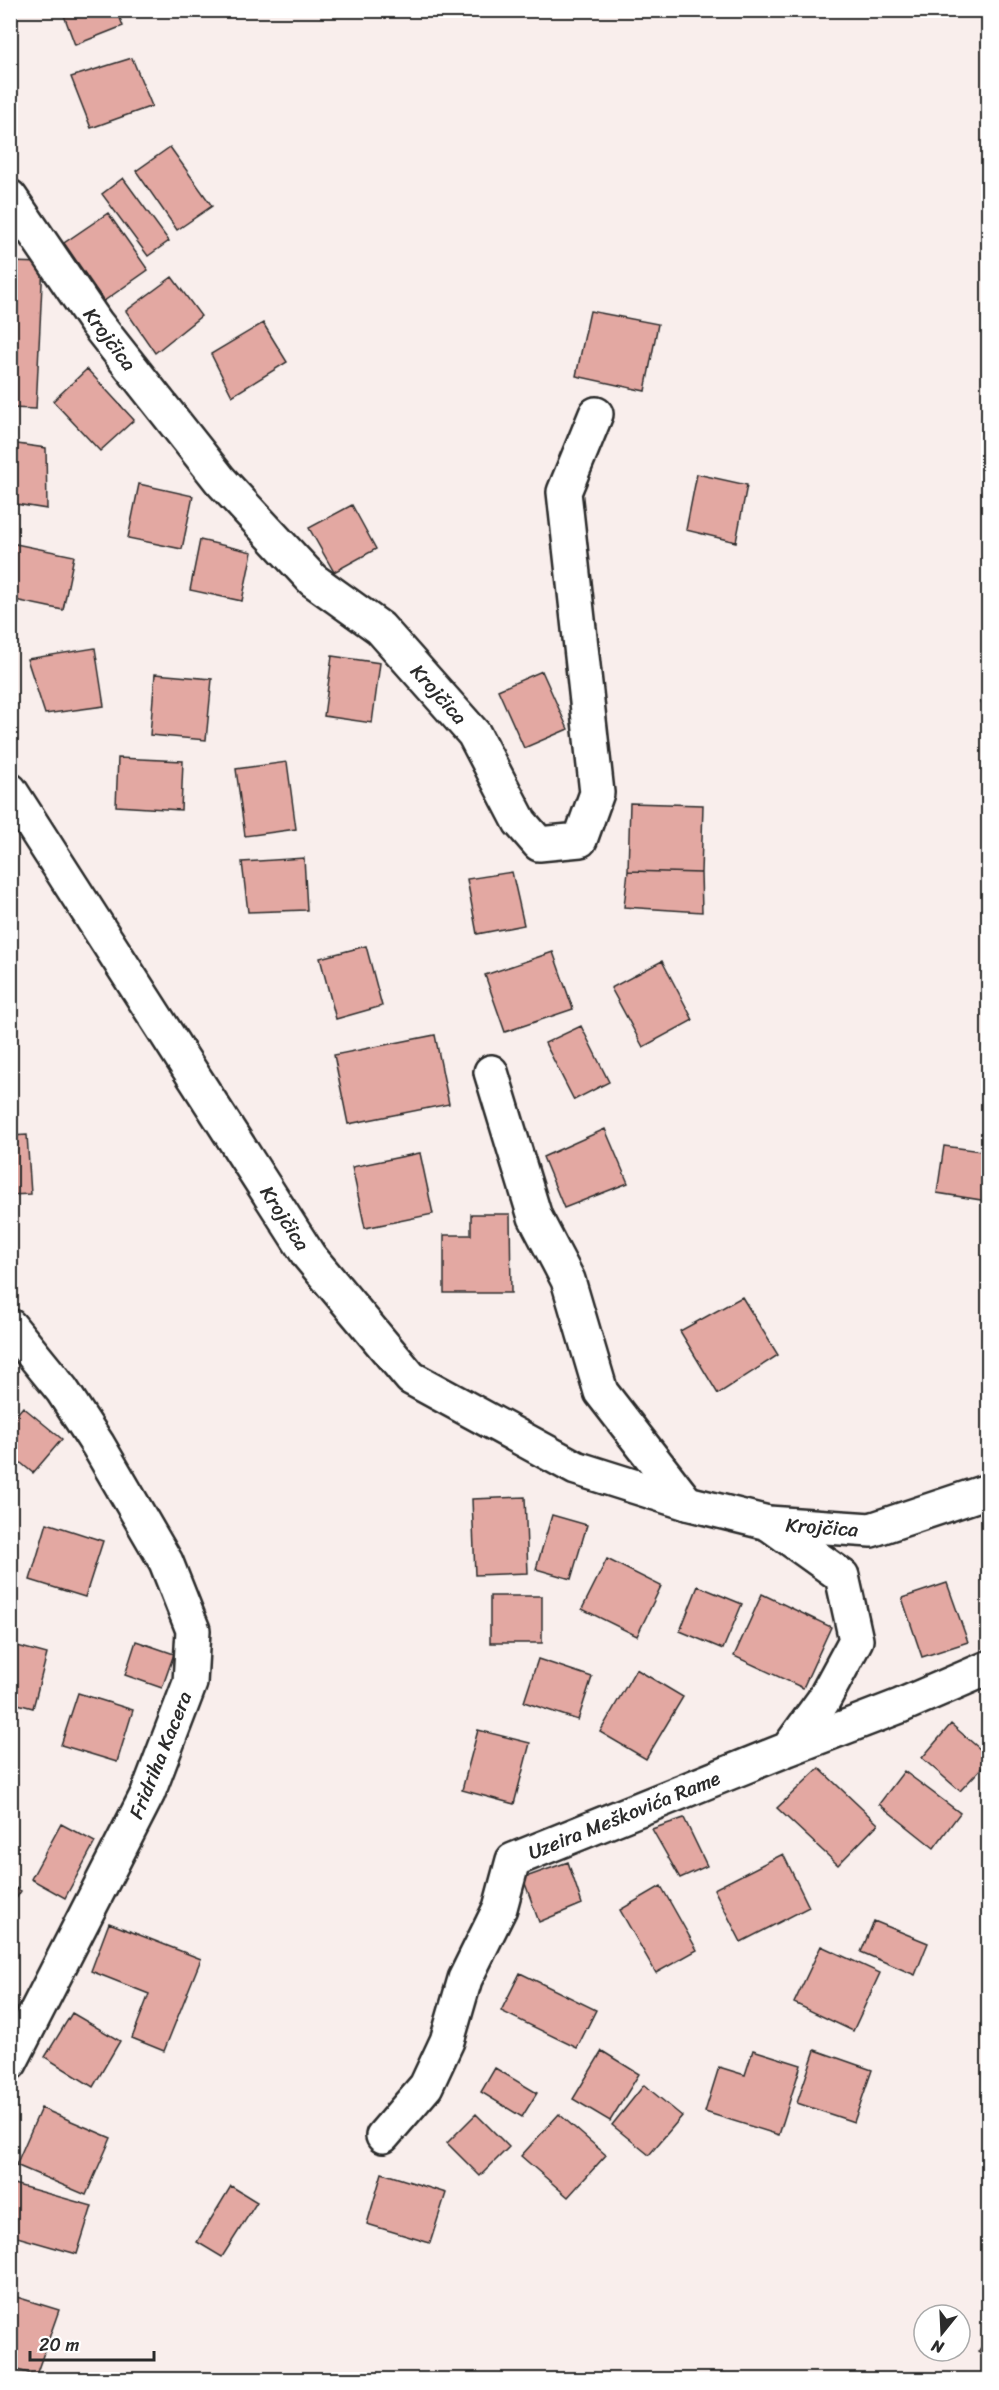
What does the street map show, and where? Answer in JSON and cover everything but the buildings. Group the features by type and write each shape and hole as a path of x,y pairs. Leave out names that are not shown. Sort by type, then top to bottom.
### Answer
{"street":[{"name":"Krojčica","path":"10,197 96,322 220,480 313,580 380,628 474,734 520,822 539,844 580,840 597,793 564,492 596,414"},
{"name":"Krojčica","path":"10,790 309,1256 411,1378 576,1468 687,1503 768,1523 871,1530 988,1491"},
{"path":"490,1072 535,1217 568,1280 602,1392 687,1503"},
{"name":"Fridriha Kacera","path":"10,1326 62,1390 98,1445 166,1562 193,1630 190,1683 148,1793 10,2063"},
{"path":"768,1523 842,1576 856,1640 823,1701 788,1749"},
{"name":"Uzeira Meškovića Rame","path":"383,2136 426,2086 447,2041 465,1978 500,1908 513,1860 900,1706 988,1668"}]}
